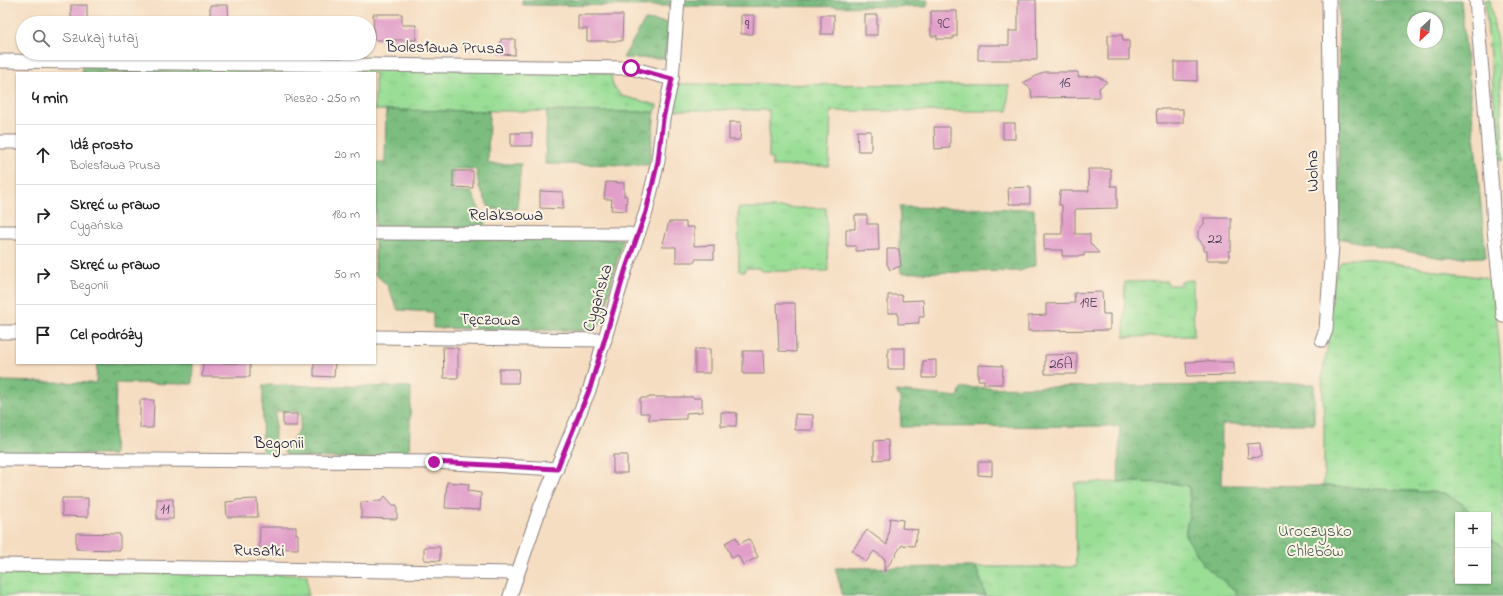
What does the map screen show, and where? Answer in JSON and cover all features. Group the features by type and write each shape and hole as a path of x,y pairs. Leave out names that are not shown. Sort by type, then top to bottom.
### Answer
{"street":[{"name":"Cygańska","path":"510,596 540,508 590,388 626,268 646,212 658,161 663,119 672,79 678,0"},
{"name":"Wolna","path":"1322,340 1326,330 1332,245 1328,0"},
{"path":"1476,0 1494,229 1503,316"},
{"name":"Bolesława Prusa","path":"0,61 631,68 672,79"},
{"path":"0,142 16,142"},
{"path":"0,232 16,232"},
{"name":"Relaksowa","path":"376,233 638,235"},
{"path":"0,332 16,332"},
{"name":"Tęczowa","path":"376,337 605,340"},
{"name":"Begonii","path":"0,459 434,462 557,469"},
{"name":"Rusałki","path":"0,565 517,573"}],"green space":[{"path":"522,0 671,0 671,6 522,5"},
{"path":"684,0 928,0 927,7 684,6"},
{"path":"1339,0 1461,0 1486,257 1442,258 1338,238"},
{"path":"1485,0 1490,0 1499,54 1503,160 1501,161 1499,158"},
{"path":"645,20 670,23 665,58 623,58"},
{"path":"83,63 197,65 197,72 82,72"},
{"path":"197,65 602,72 611,75 613,86 622,96 657,105 655,112 376,110 376,72 197,72"},
{"path":"678,84 1009,85 1008,111 831,111 829,166 772,166 772,159 769,158 769,110 671,110"},
{"path":"386,110 489,111 488,164 521,164 517,209 490,209 479,187 476,169 452,169 453,192 471,192 486,223 482,228 376,228 376,163 385,163"},
{"path":"547,111 655,112 649,165 545,164"},
{"path":"900,207 1034,209 1036,265 1020,271 901,273 899,249"},
{"path":"738,208 826,208 828,271 761,271 759,268 746,268 744,272 739,271"},
{"path":"376,237 623,239 611,283 604,319 594,331 433,328 433,312 398,310 387,285 376,275"},
{"path":"1351,258 1373,259 1443,272 1486,278 1490,282 1495,302 1503,386 1503,547 1491,540 1491,512 1470,512 1464,505 1445,493 1323,486 1324,421 1322,375 1327,351 1331,300 1336,270 1341,262"},
{"path":"1193,280 1194,336 1124,337 1125,282 1167,281 1168,285 1179,285 1181,281"},
{"path":"97,364 193,364 192,384 116,383 114,455 0,454 0,381 96,383"},
{"name":"Uroczysko Chlebów","path":"1314,384 1314,424 1222,424 1221,485 1323,486 1445,493 1464,505 1470,512 1455,512 1455,584 1491,584 1491,540 1503,547 1503,596 1240,596 1204,565 1185,535 1190,509 1189,486 1170,483 1118,482 1120,426 901,427 900,398 896,391 958,397 961,388"},
{"path":"263,385 411,387 409,459 289,457 284,452 300,428 301,412 276,411 274,452 270,457 262,457"},
{"path":"1075,483 1170,483 1189,486 1190,509 1185,535 1228,585 1240,596 986,596 976,567 1076,567"},
{"path":"976,567 986,596 843,596 835,568"},
{"path":"0,570 307,575 308,596 0,596"}],"building":[{"path":"1018,0 1036,0 1037,60 978,60 978,45 1009,45 1009,31 1018,31"},
{"path":"71,5 87,5 87,16 71,16"},
{"path":"210,5 228,5 229,16 210,16"},
{"path":"931,11 957,11 957,36 953,36 953,39 937,39 937,36 931,36"},
{"path":"373,14 402,14 402,25 416,25 416,40 376,40 376,16 373,16"},
{"path":"578,15 623,15 622,41 587,41 587,29 578,29"},
{"path":"741,15 754,15 753,34 741,34"},
{"path":"821,15 834,15 834,34 821,34"},
{"path":"865,15 877,15 877,35 865,35"},
{"path":"1108,35 1122,35 1123,41 1129,41 1129,60 1108,60"},
{"path":"501,39 515,39 515,55 500,54"},
{"path":"1174,62 1197,62 1197,81 1174,80"},
{"path":"1044,72 1078,72 1078,77 1097,76 1107,82 1099,88 1100,97 1032,98 1031,89 1023,83"},
{"path":"1156,109 1183,109 1183,123 1157,123"},
{"path":"729,122 741,122 740,140 729,140"},
{"path":"1003,123 1015,123 1015,139 1003,139"},
{"path":"934,127 950,127 950,148 935,149"},
{"path":"857,131 871,131 871,151 858,151"},
{"path":"511,133 532,133 532,146 511,146"},
{"path":"1088,169 1111,169 1111,186 1117,186 1117,208 1075,209 1075,234 1090,234 1090,243 1099,253 1084,253 1084,256 1062,256 1062,250 1044,250 1044,234 1062,234 1062,205 1059,205 1060,191 1089,191"},
{"path":"453,171 473,171 473,188 453,187"},
{"path":"606,182 624,183 624,196 627,196 626,211 611,210 612,199 604,199"},
{"path":"1030,187 1030,204 1009,204 1008,188"},
{"path":"540,191 563,192 563,209 540,208"},
{"path":"855,215 867,215 867,224 878,224 879,250 856,251 856,246 846,246 846,229 855,229"},
{"path":"1204,218 1231,218 1231,251 1229,251 1229,260 1207,260 1207,251 1204,251 1204,246 1198,238 1198,231 1204,224"},
{"path":"669,222 686,222 686,227 694,227 694,246 714,245 714,259 695,259 695,262 676,262 676,247 662,247"},
{"path":"887,249 899,249 901,266 890,270 887,264"},
{"path":"1102,292 1103,314 1110,314 1110,330 1028,331 1028,316 1046,315 1046,304 1075,303 1074,293"},
{"path":"888,295 902,295 902,301 923,300 924,317 919,317 919,323 898,324 898,313 888,313"},
{"path":"777,303 795,303 796,352 779,351"},
{"path":"443,347 458,348 458,378 444,378"},
{"path":"888,348 905,348 905,369 888,369"},
{"path":"695,349 710,349 710,373 695,373"},
{"path":"743,351 763,351 764,374 743,374"},
{"path":"1077,354 1077,374 1045,374 1045,355"},
{"path":"936,360 936,378 923,378 923,361"},
{"path":"1186,362 1234,362 1234,375 1187,376"},
{"path":"203,364 250,364 250,377 202,377"},
{"path":"314,364 335,364 334,377 314,376"},
{"path":"978,365 1003,366 1002,384 984,384 984,380 978,380"},
{"path":"499,369 519,369 518,383 499,383"},
{"path":"640,398 702,398 702,412 686,413 686,419 649,420 649,413 640,413"},
{"path":"140,400 154,400 153,428 140,428"},
{"path":"721,412 737,413 736,426 721,426"},
{"path":"283,414 297,414 297,426 283,426"},
{"path":"795,414 813,415 813,430 795,430"},
{"path":"888,440 889,459 874,460 874,441"},
{"path":"1260,443 1261,457 1248,458 1247,444"},
{"path":"613,455 627,455 627,473 613,473"},
{"path":"978,462 992,462 992,476 978,475"},
{"path":"447,482 469,484 468,491 481,493 480,510 445,508"},
{"path":"385,496 393,505 397,505 397,519 361,518 361,502 381,501"},
{"path":"62,498 88,498 88,517 62,516"},
{"path":"157,499 173,499 173,519 157,519"},
{"path":"257,499 258,517 227,517 226,502"},
{"path":"890,518 903,520 902,528 918,530 914,546 902,545 884,572 885,559 874,551 866,562 852,551 867,530 887,545"},
{"path":"260,527 296,527 296,534 298,534 298,549 259,548"},
{"path":"76,533 120,534 120,550 76,549"},
{"path":"736,537 739,544 749,539 758,557 743,565 738,555 732,558 725,543"},
{"path":"424,547 440,547 440,561 424,560"}],"route":[{"path":"434,462 557,469 590,388 626,268 646,212 658,161 663,119 672,79 631,68"}]}
